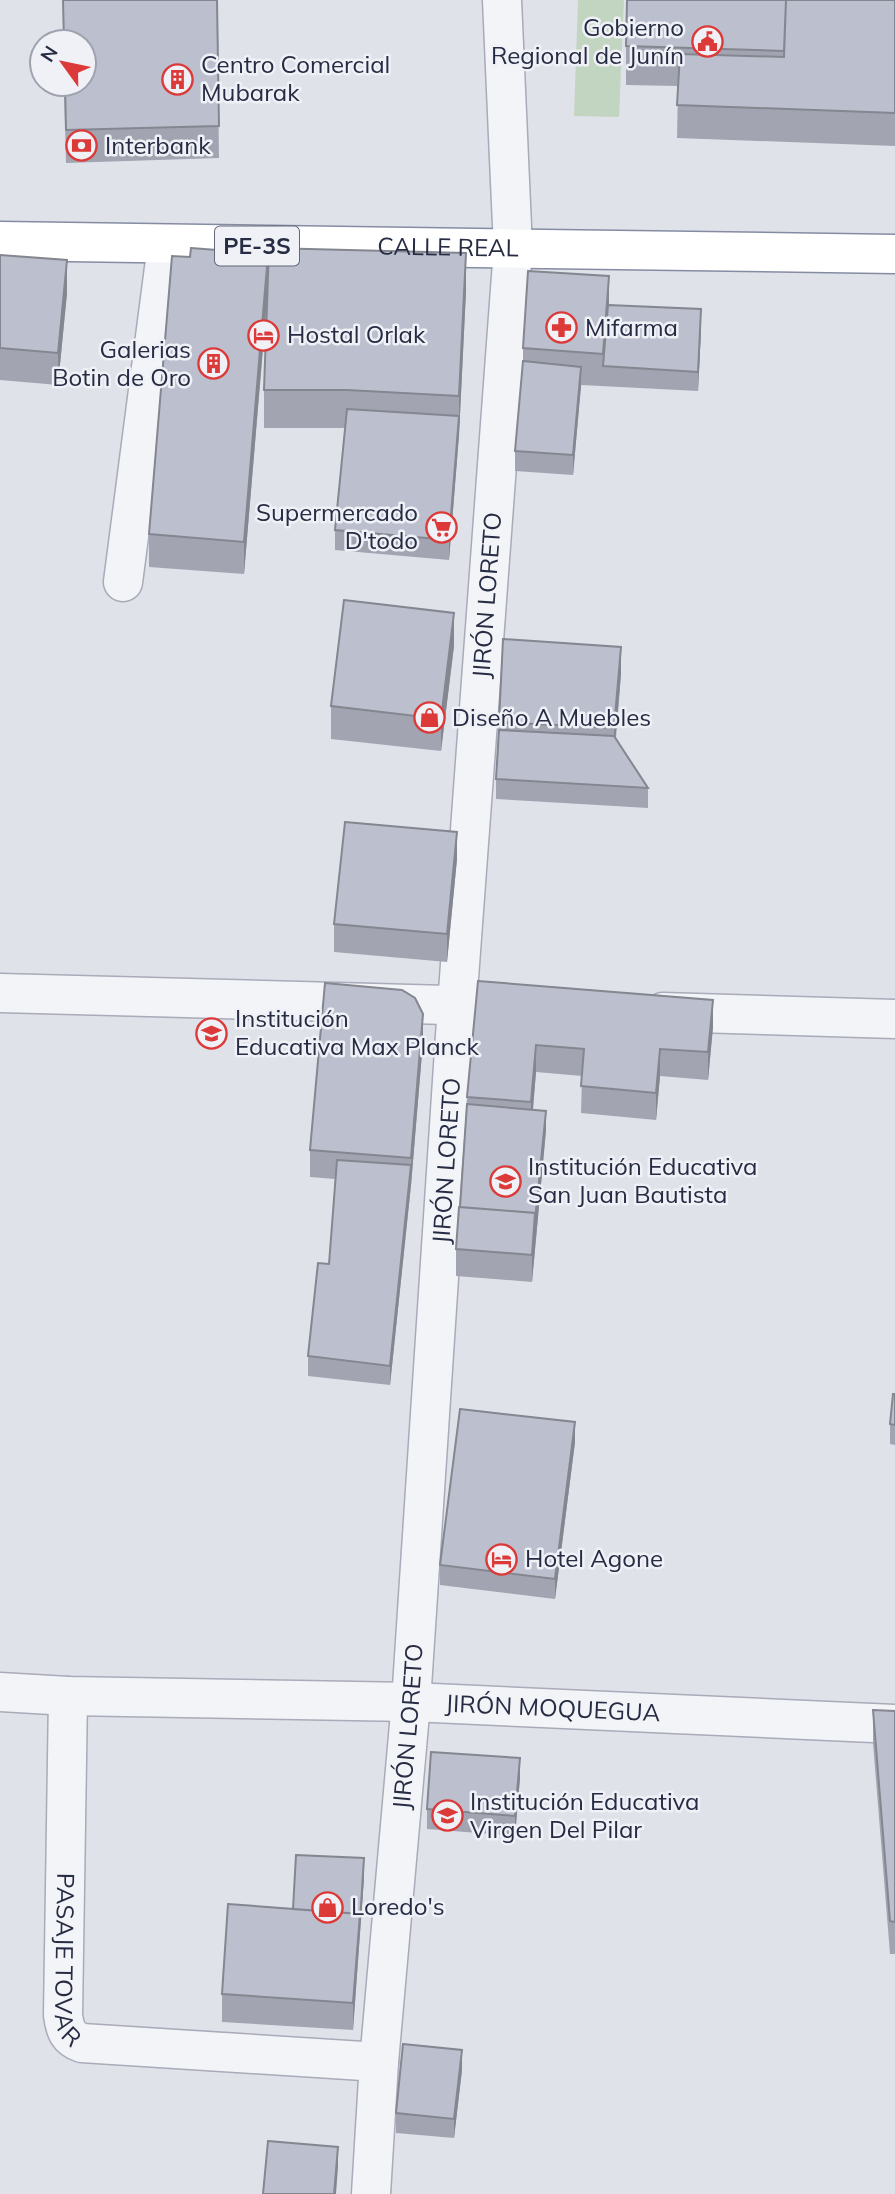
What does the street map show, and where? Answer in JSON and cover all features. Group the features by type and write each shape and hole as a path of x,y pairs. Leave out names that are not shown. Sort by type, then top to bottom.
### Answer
{"highway":[{"name":"CALLE REAL","path":"0,241 895,254"}],"street":[{"name":"JIRÓN LORETO","path":"371,2194 379,2062 411,1702 457,1005 513,249 502,0"},
{"path":"122,582 167,245"},
{"path":"0,992 512,1007"},
{"path":"635,1011 895,1019"},
{"name":"JIRÓN MOQUEGUA","path":"0,1692 68,1696 411,1702 895,1724"},
{"name":"PASAJE TOVAR","path":"68,1696 63,2015 64,2029 72,2039 82,2043 379,2062"}],"green space":[{"path":"578,0 624,0 619,117 574,116"}],"building":[{"path":"63,0 217,0 219,126 66,130 65,98 98,98 98,28 64,28"},
{"path":"627,0 786,0 784,51 626,46"},
{"path":"786,0 895,0 895,113 677,105 680,54 784,57"},
{"name":"Galerias Botin de Oro","path":"191,248 268,254 244,542 149,534 172,256 190,257"},
{"path":"269,248 466,253 459,396 347,390 264,390"},
{"path":"0,255 67,260 58,353 0,348"},
{"path":"528,271 609,276 603,354 523,348"},
{"path":"608,305 701,309 698,372 603,366"},
{"path":"523,361 581,367 573,455 515,451"},
{"path":"347,409 459,416 449,540 335,530"},
{"path":"344,600 454,613 441,719 331,706"},
{"path":"503,639 621,647 614,728 499,722"},
{"path":"499,730 614,736 648,788 496,779"},
{"path":"345,822 457,832 447,934 334,924"},
{"path":"478,981 713,1000 708,1052 660,1049 656,1093 581,1086 584,1049 536,1045 531,1102 467,1097"},
{"path":"325,983 402,990 415,998 423,1014 411,1158 310,1150"},
{"path":"467,1104 546,1111 535,1220 535,1213 460,1207"},
{"path":"337,1160 411,1165 390,1366 308,1356 318,1263 329,1264"},
{"path":"459,1207 535,1213 532,1255 456,1249"},
{"path":"895,1394 895,1425 890,1424"},
{"path":"460,1409 575,1422 555,1579 440,1565"},
{"path":"873,1710 895,1711 895,1922 890,1921"},
{"path":"431,1752 520,1758 515,1816 427,1809"},
{"path":"296,1855 364,1858 360,1921 360,1914 293,1909"},
{"path":"228,1904 360,1914 353,2003 222,1994"},
{"path":"403,2044 462,2050 454,2119 396,2113"},
{"path":"268,2141 338,2147 334,2194 263,2194"}],"place":[{"name":"Gobierno Regional de Junín","path":"707,42"},
{"name":"Centro Comercial Mubarak","path":"178,79"},
{"name":"Interbank","path":"82,146"},
{"name":"Mifarma","path":"562,328"},
{"name":"Hostal Orlak","path":"264,335"},
{"name":"Galerias Botin de Oro","path":"214,364"},
{"name":"Supermercado D'todo","path":"441,527"},
{"name":"Diseño A Muebles","path":"429,718"},
{"name":"Institución Educativa Max Planck","path":"212,1033"},
{"name":"Institución Educativa San Juan Bautista","path":"505,1181"},
{"name":"Hotel Agone","path":"502,1559"},
{"name":"Institución Educativa Virgen Del Pilar","path":"447,1816"},
{"name":"Loredo's","path":"328,1907"}]}
